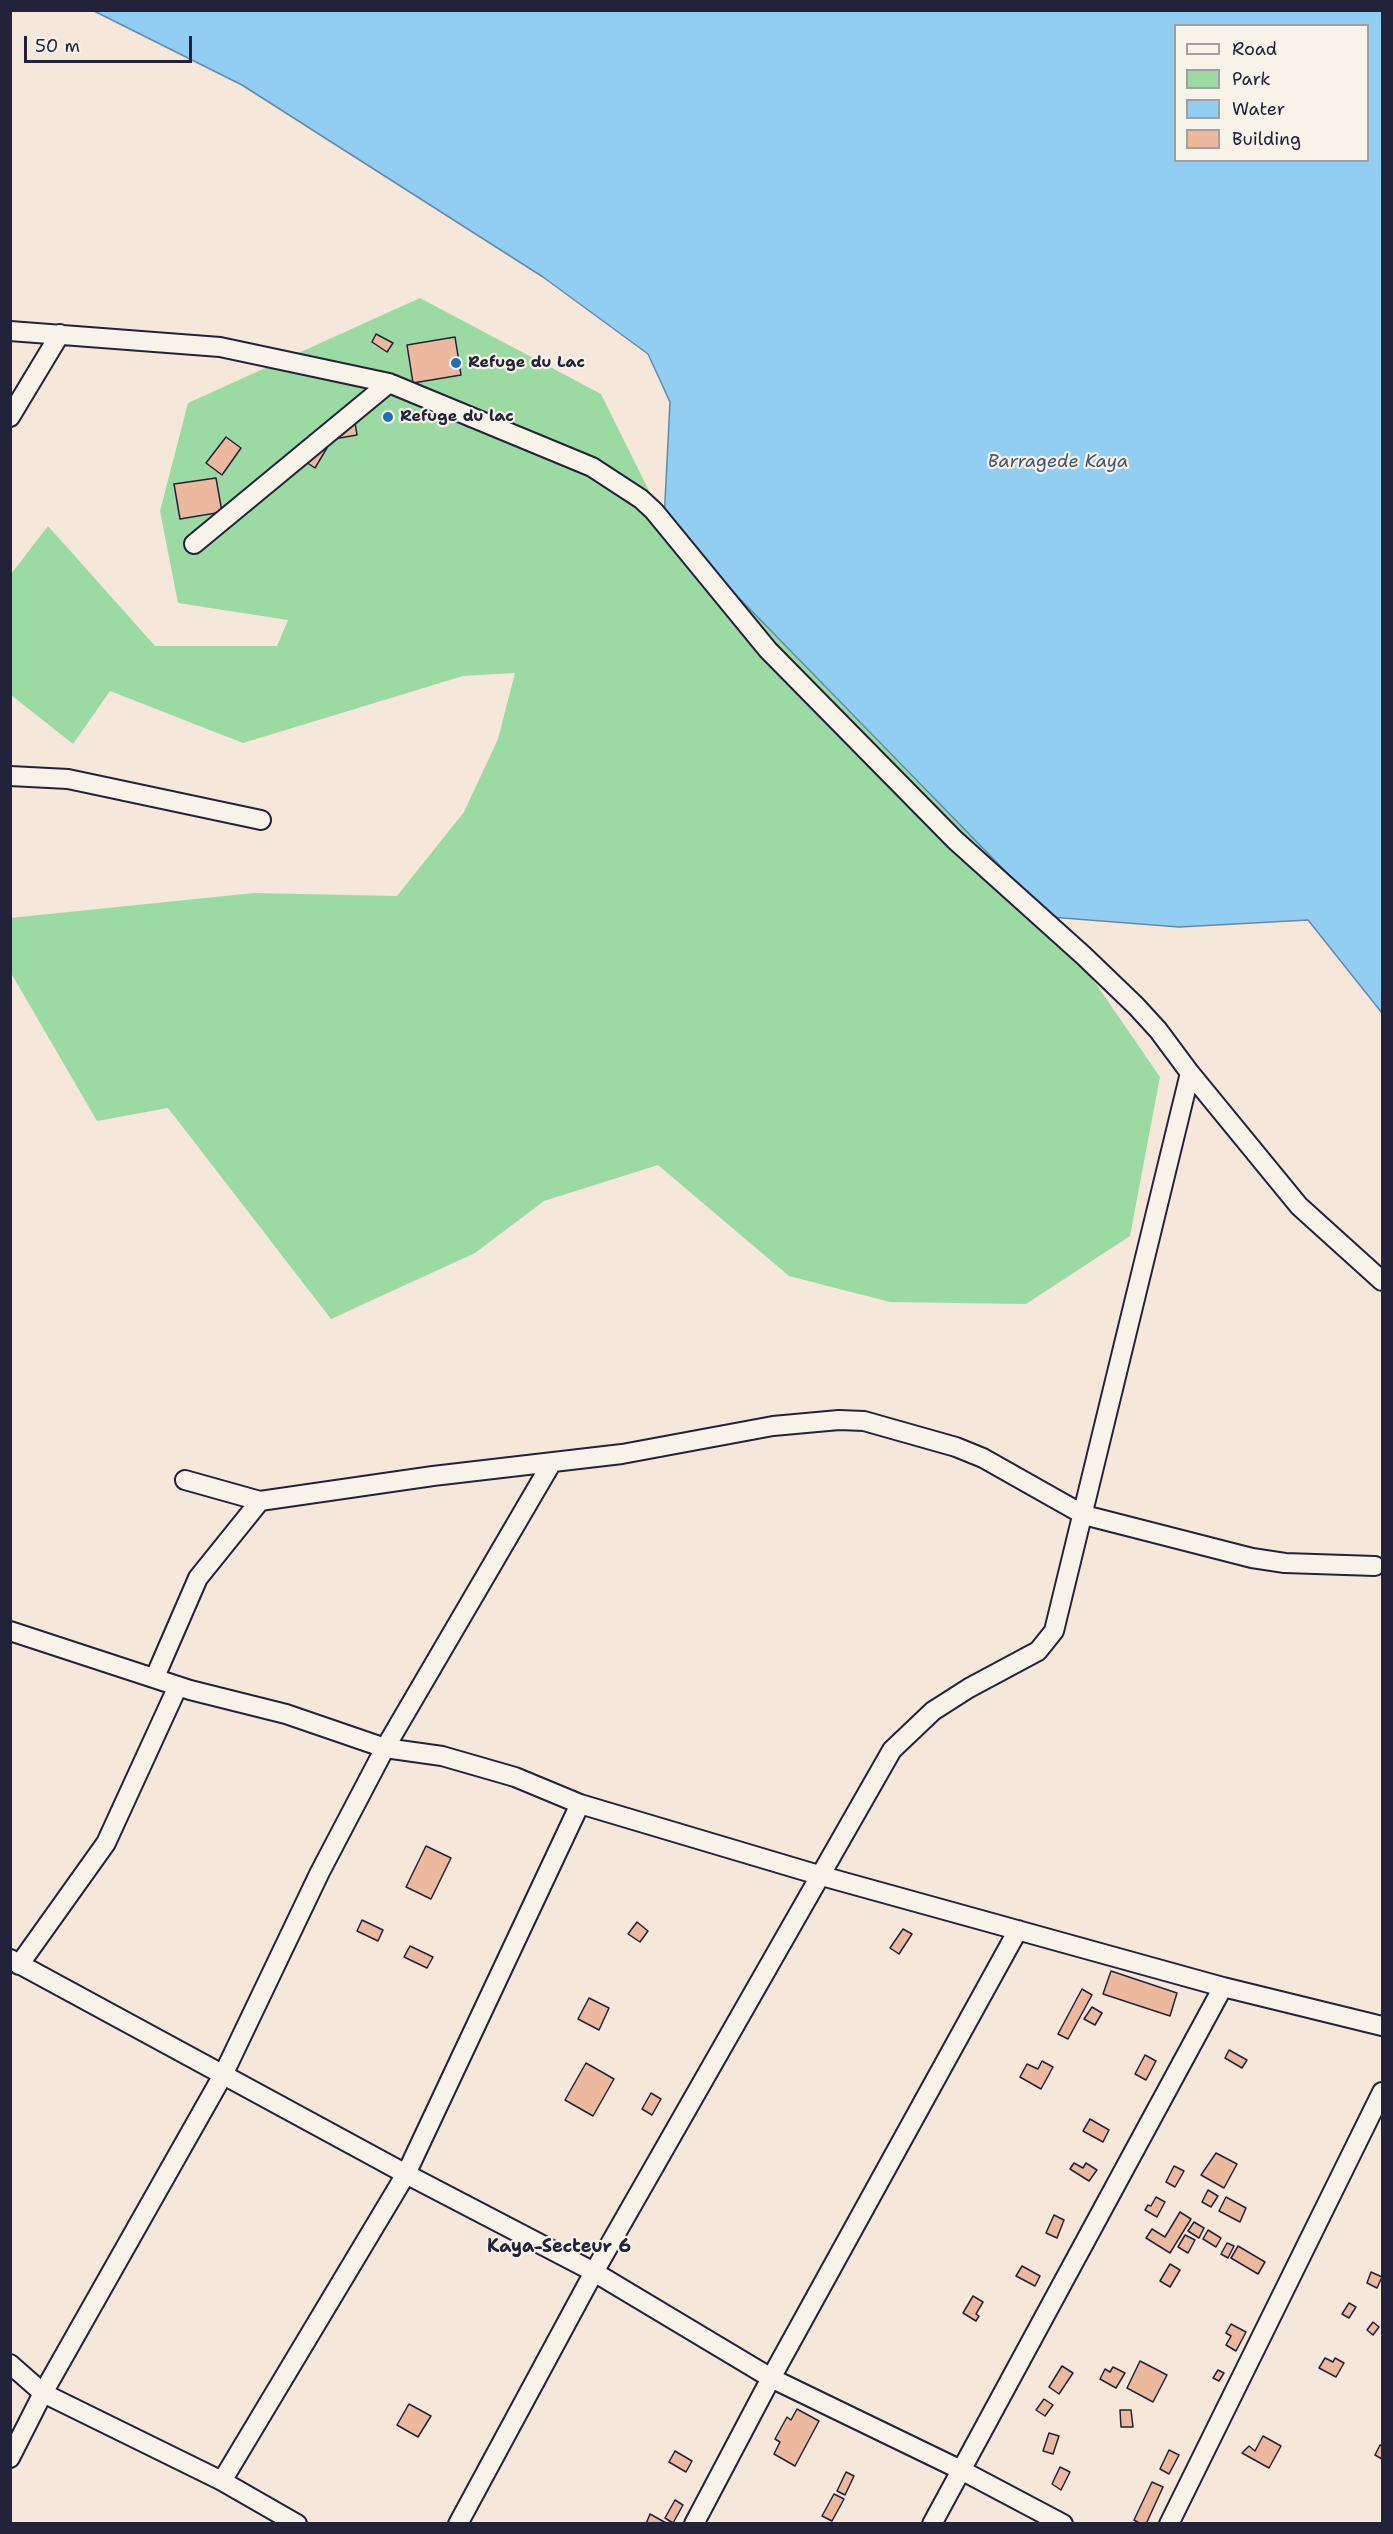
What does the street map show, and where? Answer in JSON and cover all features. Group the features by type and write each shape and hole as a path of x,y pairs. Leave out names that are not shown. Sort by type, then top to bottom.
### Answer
{"street":[{"path":"10,331 220,347 388,383 592,467 641,499 654,511 768,650 955,840 1136,1006 1158,1030 1190,1073 1299,1206 1383,1281"},
{"path":"10,417 60,334"},
{"path":"194,544 388,383"},
{"path":"10,776 68,779 261,820"},
{"path":"459,2523 594,2272 892,1750 933,1711 969,1688 1038,1651 1054,1631 1190,1073"},
{"path":"185,1480 260,1501 433,1476 622,1454 773,1426 839,1420 864,1421 956,1447 983,1458 1084,1515 1252,1558 1285,1563 1375,1566"},
{"path":"10,2458 43,2393 223,2075 320,1872 385,1748 551,1464"},
{"path":"155,1677 198,1578 260,1501"},
{"path":"10,1631 178,1686 286,1714 385,1748 442,1755 514,1777 580,1804 822,1876 1223,1987 1383,2026"},
{"path":"178,1686 106,1843 15,1962 406,2174 594,2272 771,2378 961,2470 1063,2523"},
{"path":"222,2481 406,2174 580,1804"},
{"path":"694,2523 771,2378 1018,1930"},
{"path":"932,2523 1223,1987"},
{"path":"1169,2523 1383,2092"},
{"path":"10,2364 43,2393 222,2481 297,2523"}],"green space":[{"path":"420,298 601,394 664,521 1050,917 1160,1077 1130,1236 1026,1304 890,1302 789,1276 658,1165 544,1201 475,1253 331,1319 168,1108 97,1121 11,973 10,918 254,893 397,896 464,812 498,739 515,673 463,676 243,743 110,691 73,744 11,695 11,574 48,526 155,646 277,646 288,620 178,603 160,511 188,403"}],"water":[{"name":"Barragede Kaya","path":"94,11 1382,11 1382,1013 1308,920 1179,927 1050,917 664,521 670,402 648,354 543,277 242,85"}],"building":[{"path":"376,334 393,343 387,352 372,342"},
{"path":"455,337 461,375 413,383 407,345"},
{"path":"354,416 357,435 334,439"},
{"path":"226,437 241,448 222,475 206,463"},
{"path":"312,439 327,448 315,468 300,458"},
{"path":"216,478 222,512 180,519 174,484"},
{"path":"426,1846 451,1858 431,1899 406,1887"},
{"path":"362,1920 383,1930 378,1941 357,1931"},
{"path":"637,1922 648,1931 640,1942 628,1934"},
{"path":"903,1929 912,1934 899,1954 890,1948"},
{"path":"410,1946 433,1957 427,1968 404,1957"},
{"path":"1111,1971 1177,1993 1170,2016 1103,1994"},
{"path":"1082,1989 1092,1995 1068,2039 1058,2034"},
{"path":"589,1998 609,2008 599,2030 578,2019"},
{"path":"1092,2007 1102,2013 1095,2025 1084,2019"},
{"path":"1229,2050 1247,2060 1242,2068 1225,2058"},
{"path":"1145,2055 1156,2061 1146,2080 1135,2074"},
{"path":"1042,2061 1053,2067 1041,2089 1020,2077 1027,2064 1038,2069"},
{"path":"586,2063 614,2079 593,2116 565,2100"},
{"path":"651,2093 661,2099 652,2115 642,2109"},
{"path":"1090,2119 1109,2130 1103,2142 1083,2131"},
{"path":"1216,2153 1237,2164 1224,2188 1201,2175"},
{"path":"1074,2163 1083,2168 1086,2163 1097,2170 1089,2181 1070,2169"},
{"path":"1174,2166 1184,2171 1175,2187 1166,2182"},
{"path":"1208,2190 1218,2196 1211,2207 1202,2202"},
{"path":"1156,2197 1165,2202 1157,2217 1145,2210 1148,2205 1151,2206"},
{"path":"1226,2197 1246,2208 1240,2222 1219,2211"},
{"path":"1180,2212 1191,2219 1170,2253 1146,2238 1152,2229 1165,2237"},
{"path":"1054,2215 1064,2220 1057,2238 1046,2233"},
{"path":"1194,2222 1204,2228 1199,2238 1188,2231"},
{"path":"1208,2230 1221,2238 1216,2247 1203,2239"},
{"path":"1185,2235 1195,2240 1188,2253 1178,2247"},
{"path":"1227,2243 1234,2246 1228,2258 1221,2254"},
{"path":"1238,2246 1265,2262 1258,2274 1231,2258"},
{"path":"1170,2264 1180,2270 1170,2287 1160,2281"},
{"path":"1022,2266 1040,2276 1035,2286 1016,2276"},
{"path":"1371,2272 1382,2277 1377,2288 1367,2283"},
{"path":"973,2296 983,2302 976,2314 979,2316 976,2321 963,2313"},
{"path":"1349,2303 1356,2307 1349,2318 1342,2314"},
{"path":"1373,2322 1379,2327 1373,2335 1367,2330"},
{"path":"1231,2324 1246,2332 1236,2351 1226,2345 1231,2336 1226,2333"},
{"path":"1325,2358 1333,2362 1335,2358 1344,2363 1336,2377 1319,2368"},
{"path":"1140,2361 1167,2375 1153,2402 1127,2388"},
{"path":"1062,2366 1073,2373 1059,2394 1049,2387"},
{"path":"1113,2367 1125,2373 1116,2388 1100,2379 1105,2369 1110,2372"},
{"path":"1218,2370 1224,2373 1219,2381 1213,2378"},
{"path":"1044,2399 1053,2405 1045,2416 1036,2410"},
{"path":"409,2404 431,2416 418,2437 397,2425"},
{"path":"797,2409 819,2421 795,2466 774,2454 780,2442 775,2439 787,2417 791,2420"},
{"path":"1120,2410 1131,2410 1133,2427 1121,2427"},
{"path":"1049,2433 1059,2436 1053,2454 1043,2451"},
{"path":"1263,2436 1281,2446 1269,2468 1242,2453 1249,2446 1255,2451"},
{"path":"1380,2445 1382,2446 1382,2459 1375,2455"},
{"path":"1169,2450 1179,2455 1169,2474 1160,2469"},
{"path":"675,2451 692,2461 686,2472 669,2462"},
{"path":"1060,2467 1070,2472 1061,2490 1052,2484"},
{"path":"846,2472 854,2476 845,2495 837,2491"},
{"path":"1152,2482 1163,2487 1146,2524 1141,2524 1134,2520"},
{"path":"834,2494 844,2499 832,2521 822,2516"},
{"path":"675,2500 683,2505 673,2523 665,2518"},
{"path":"650,2514 668,2524 646,2524"}],"place":[{"name":"Refuge du Lac","path":"456,363"},
{"name":"Refuge du lac","path":"388,417"}],"district":[{"name":"Kaya-Secteur 6","path":"559,2247"}]}
